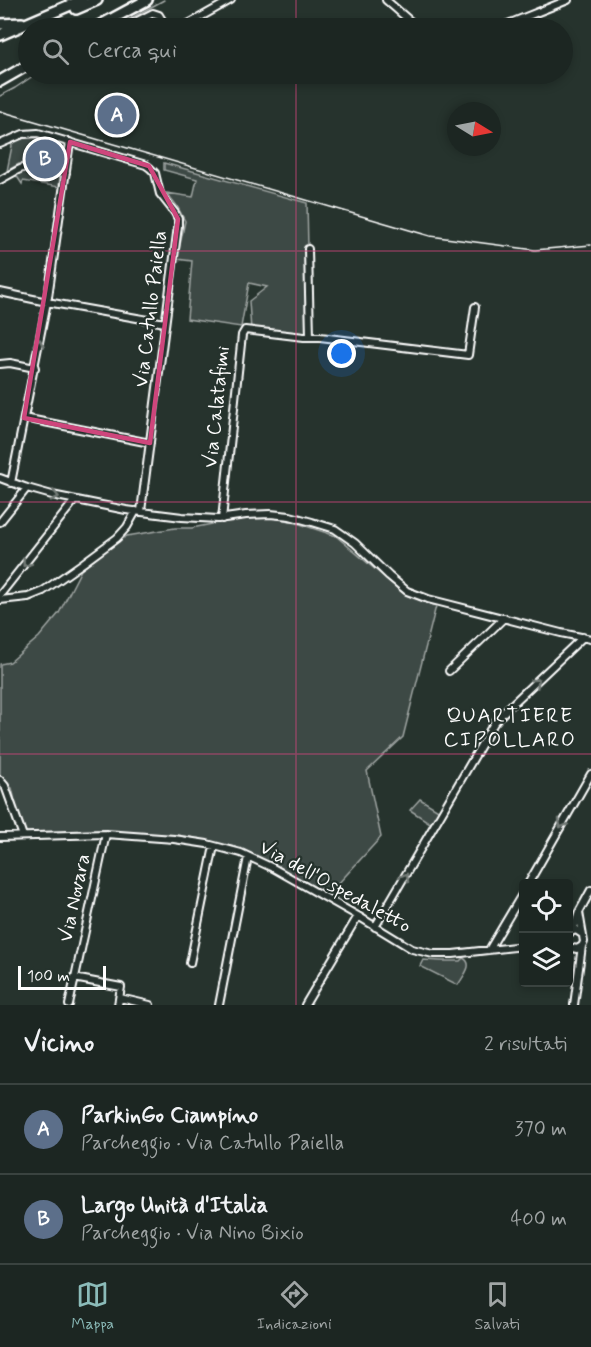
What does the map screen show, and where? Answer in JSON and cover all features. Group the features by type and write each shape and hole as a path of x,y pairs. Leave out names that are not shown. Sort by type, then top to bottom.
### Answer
{"main road":[{"path":"45,18 82,0"},
{"path":"50,18 97,0"},
{"path":"114,18 147,0"},
{"path":"0,24 18,25"},
{"path":"0,35 18,29"},
{"path":"0,41 18,32"},
{"path":"0,81 18,71"}],"street":[{"path":"199,18 231,0"},
{"path":"386,0 407,18"},
{"path":"523,18 568,0"},
{"path":"143,18 153,13 161,18"},
{"name":"Via Catullo Paiella","path":"0,144 17,135 43,134 146,165 155,173 160,194 176,215 178,224 150,443 138,511 117,538 43,591 30,597 0,600"},
{"path":"11,483 47,302 70,142"},
{"path":"0,180 25,167 66,172"},
{"path":"308,249 310,337"},
{"path":"0,292 165,323"},
{"name":"Via Calatafimi","path":"222,519 242,335 245,330 351,340 468,355 475,307"},
{"path":"0,364 10,363 35,368"},
{"path":"24,418 150,443"},
{"path":"0,478 27,488 75,500 182,517 222,519 246,515 290,516 335,529 355,543 407,591 428,599 591,639"},
{"path":"0,522 27,488"},
{"path":"0,595 75,500"},
{"path":"450,671 504,618"},
{"path":"375,927 494,723 583,637"},
{"path":"531,879 591,774"},
{"path":"0,780 5,786 23,836"},
{"name":"Via dell'Ospedaletto","path":"0,837 106,834 174,839 214,846 273,868 411,949 423,953 453,954 519,947"},
{"name":"Via Novara","path":"69,1005 106,834"},
{"path":"189,963 214,846"},
{"path":"219,1005 248,857"},
{"path":"573,927 591,890"},
{"path":"489,950 519,899"},
{"path":"574,1005 583,945 579,912"},
{"path":"305,1005 358,916"},
{"path":"573,932 578,931 591,940"},
{"path":"573,948 591,945"},
{"path":"573,954 579,965"},
{"path":"74,978 120,987 122,989 119,1001 150,1005"}],"highlighted area":[{"path":"70,142 149,166 178,219 150,443 24,418"}],"shaded area":[{"path":"33,137 64,145 64,153 61,155 31,150 29,163 19,164 7,171 11,142"},
{"path":"164,163 307,203 310,337 251,330 249,301 267,287 249,283 241,327 187,319 192,261 177,259 185,221 167,193 193,197 197,179 164,170"},
{"path":"25,170 60,176 59,187 23,181 22,184 16,175"},
{"path":"263,514 336,536 404,594 436,606 403,737 367,771 381,837 325,898 248,857 207,844 135,836 23,836 12,788 0,781 0,664 10,662 39,637 59,613 81,570 127,536 175,528 192,528"},
{"path":"420,799 440,811 433,825 410,810"},
{"path":"463,958 468,963 468,967 458,985 420,966 423,960 460,961"}],"waterway":[{"path":"131,18 164,0"},
{"path":"0,96 21,84"}],"railway":[{"path":"0,111 430,236 535,250 591,245"}],"place":[{"name":"ParkinGo Ciampino","path":"117,115"},
{"name":"Largo Unità d'Italia","path":"45,159"}],"district":[{"name":"QUARTIERE CIPOLLARO","path":"510,728"}]}
